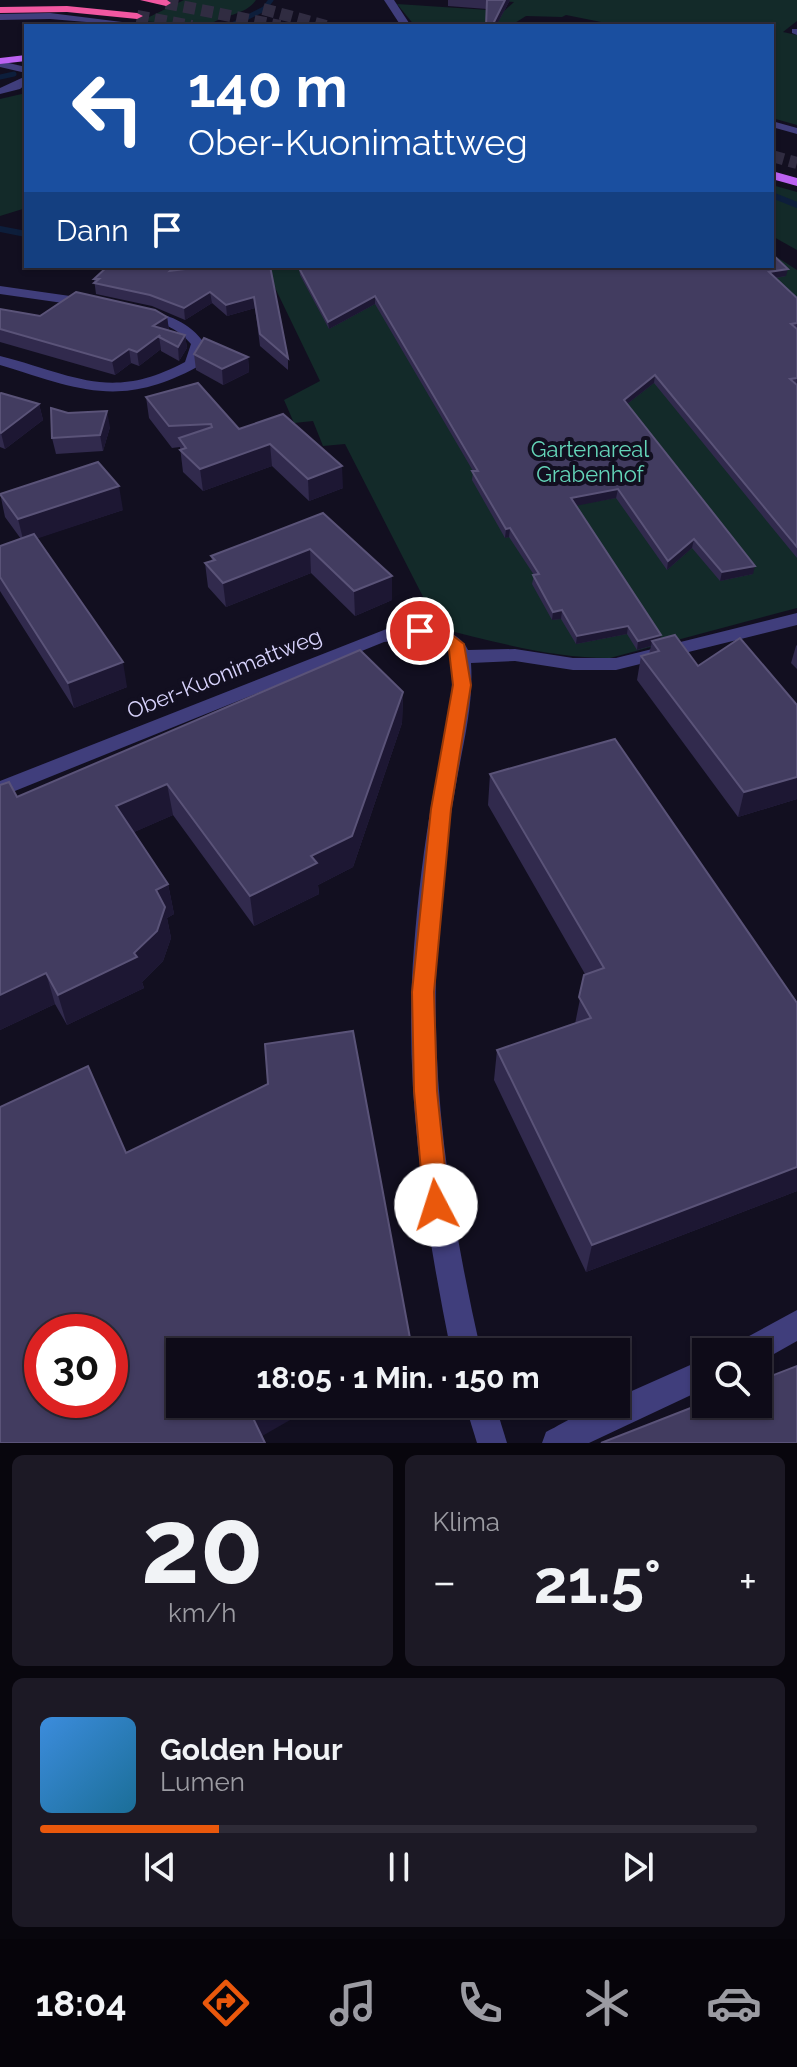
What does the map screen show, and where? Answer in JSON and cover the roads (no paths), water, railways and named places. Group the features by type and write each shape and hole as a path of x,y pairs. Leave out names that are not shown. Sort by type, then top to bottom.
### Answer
{"highway":[{"path":"96,0 148,5 166,3"},
{"path":"0,10 67,9 134,21"}],"main road":[{"path":"0,60 24,57"},
{"path":"774,176 797,182"}],"street":[{"path":"389,0 405,24"},
{"path":"0,17 50,16 109,24"},
{"path":"0,60 24,69"},
{"path":"0,91 16,87 24,81"},
{"path":"774,125 797,131"},
{"path":"0,290 58,297 183,326 198,344 192,364 168,379 125,391 103,390 0,360"},
{"path":"463,1338 436,1205 423,1034 423,992 432,882 462,685 461,657 515,655 573,664 616,664 797,619"},
{"name":"Ober-Kuonimattweg","path":"0,789 349,648 399,631 420,631 442,636 458,648 461,657"},
{"path":"772,1339 797,1325"},
{"path":"557,1443 692,1379"},
{"path":"484,1418 492,1443"}],"waterway":[{"path":"234,24 264,9 271,0"},
{"path":"0,77 14,74"},
{"path":"774,196 797,205"},
{"path":"0,229 24,234"}],"tunnel":[{"path":"166,3 270,24"},
{"path":"263,9 319,24"},
{"path":"137,16 181,24"},
{"path":"774,157 797,163"}],"park label":[{"name":"Gartenareal Grabenhof","path":"590,462"}]}
